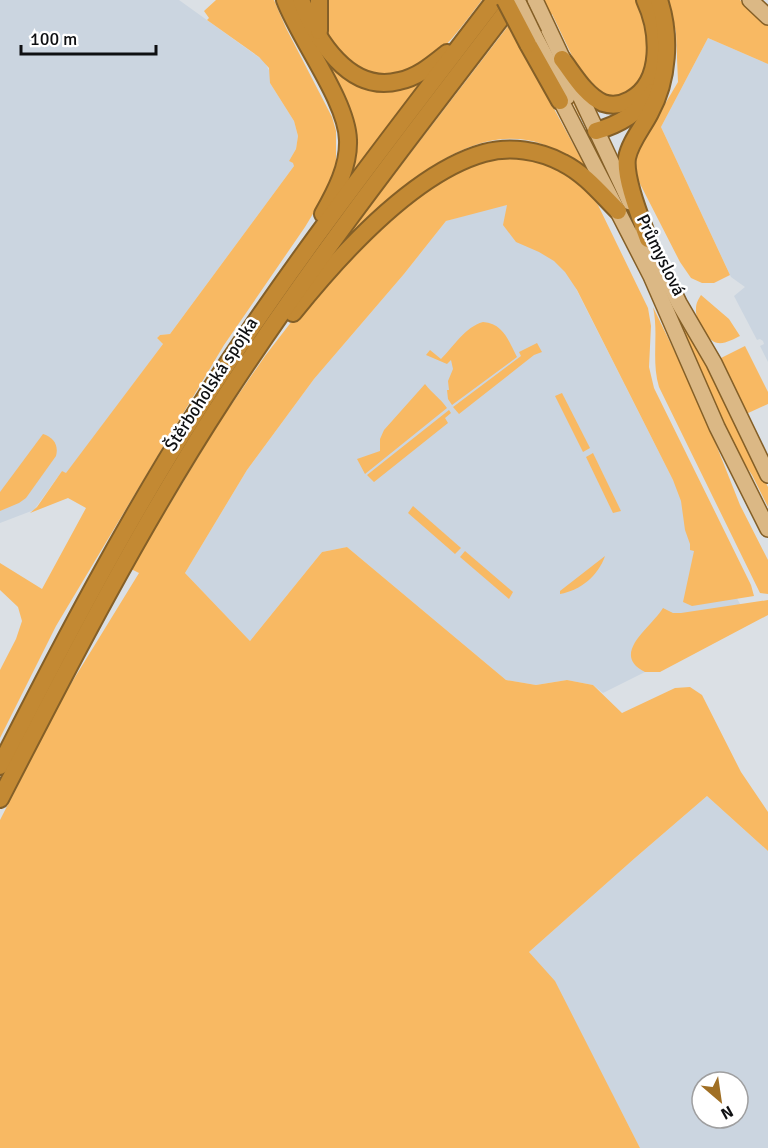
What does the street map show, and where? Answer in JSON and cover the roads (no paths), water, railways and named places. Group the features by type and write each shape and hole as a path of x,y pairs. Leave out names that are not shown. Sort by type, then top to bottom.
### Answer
{"highway":[{"path":"285,0 336,100 348,137 344,169 338,186 289,274"},
{"path":"301,0 321,40 349,71 375,81 395,82 413,76 430,66 476,25 495,0"},
{"path":"319,0 318,25 321,40"},
{"path":"505,0 531,39 560,101"},
{"name":"Štěrboholská spojka","path":"0,799 121,570 168,487 223,399 319,260 501,18 517,0"},
{"path":"562,59 591,94 602,103 618,104 636,96 649,80 655,53 655,30 645,0"},
{"path":"648,239 629,177 627,161 632,145 656,102 662,82 666,31 659,0"},
{"name":"Štěrboholská spojka","path":"0,765 72,627 138,508 199,408 289,274 476,25"},
{"path":"596,131 609,127 643,106 657,83 665,61"},
{"path":"223,399 311,291 358,240 406,197 459,163 485,153 501,150 522,150 542,154 574,169 618,211"}],"main road":[{"path":"517,0 531,39 581,125 589,131 596,131"},
{"name":"Průmyslová","path":"535,0 679,303 709,353 768,475"},
{"path":"750,0 768,18"},
{"name":"Průmyslová","path":"560,101 666,309 717,428 768,529"}]}
